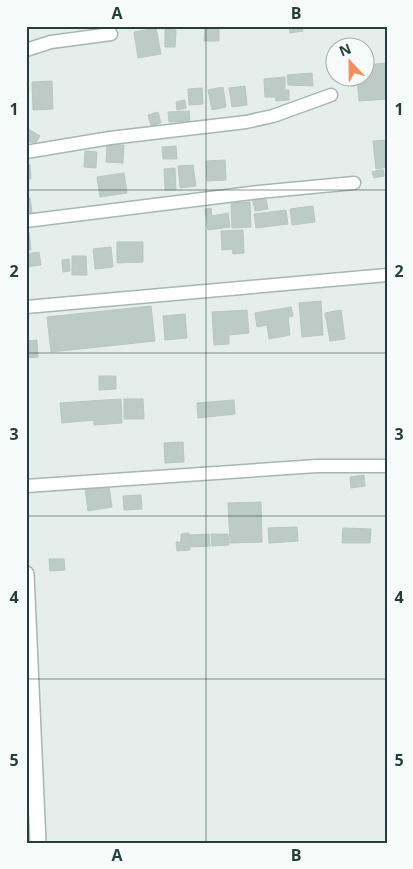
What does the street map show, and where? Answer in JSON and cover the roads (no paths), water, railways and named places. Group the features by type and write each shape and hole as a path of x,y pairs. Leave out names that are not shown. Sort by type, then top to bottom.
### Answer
{"street":[{"path":"26,50 51,42 111,34"},
{"path":"26,152 110,138 246,122 273,116 331,94"},
{"path":"26,221 259,192 354,183"},
{"path":"26,307 387,275"},
{"path":"26,486 317,466 387,466"},
{"path":"26,574 29,708 38,843"}]}
